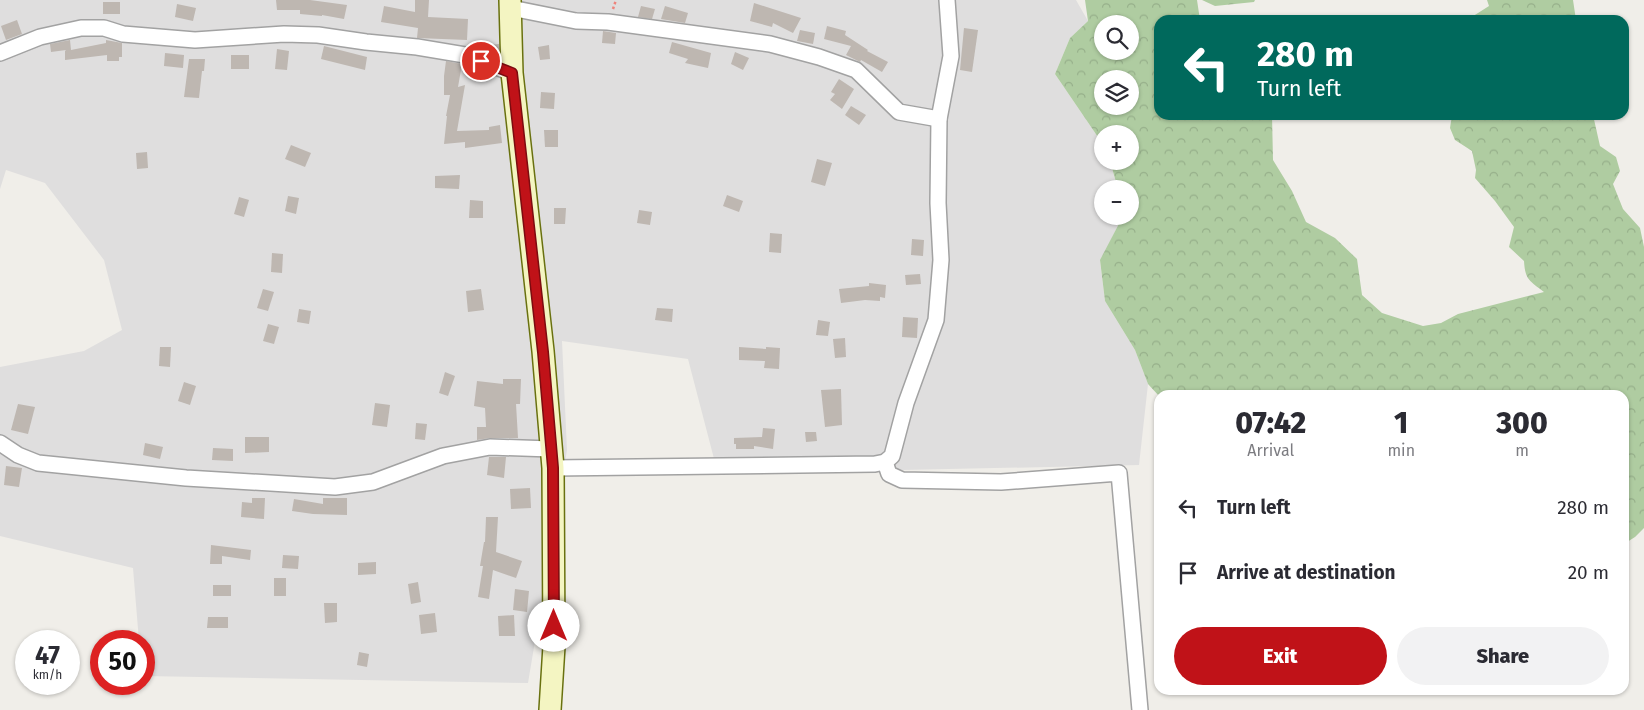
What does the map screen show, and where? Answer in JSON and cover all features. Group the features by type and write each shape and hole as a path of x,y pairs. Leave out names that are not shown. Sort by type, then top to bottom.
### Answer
{"main road":[{"path":"510,4 512,73 543,352 552,459 554,646 550,710"}],"street":[{"path":"0,443 38,463 186,478 335,487 373,482 443,456 490,447 552,459 694,468 885,462 892,456 906,403 936,320 941,260 938,203 939,119 951,56 947,0"},
{"path":"510,4 576,21 608,22 770,44 819,57 856,70 899,112 939,119"},
{"path":"0,53 40,37 81,28 104,28 123,34 195,40 284,34 318,35 465,55 512,73"},
{"path":"885,462 889,474 902,480 1001,482 1119,473 1140,710"}],"shaded area":[{"path":"0,0 1076,0 1088,21 1070,38 1055,74 1094,131 1094,170 1113,170 1115,180 1094,180 1094,225 1118,225 1100,261 1105,301 1135,350 1148,384 1139,465 718,474 688,359 562,341 567,450 528,683 155,676 155,630 138,630 133,568 0,536 0,367 84,351 122,330 104,260 45,183 6,170 0,189"}],"green space":[{"path":"1085,0 1197,0 1199,15 1154,15 1154,120 1272,120 1273,160 1292,191 1306,222 1335,238 1357,259 1362,295 1382,313 1423,326 1441,323 1458,314 1544,292 1529,280 1524,261 1509,247 1514,227 1475,178 1476,170 1472,151 1455,140 1450,128 1451,120 1594,120 1600,146 1616,157 1620,171 1613,184 1623,209 1640,228 1644,247 1644,528 1629,541 1629,390 1154,391 1148,384 1135,350 1105,301 1100,260 1118,225 1139,225 1139,180 1115,180 1113,170 1139,170 1139,125 1094,125 1094,131 1055,74 1070,38 1088,21"},
{"path":"1202,0 1255,0 1254,2 1215,6"},
{"path":"1487,0 1573,0 1575,15 1475,15 1489,6"}],"building":[{"path":"276,0 310,0 347,5 344,19 300,14 300,10 277,10"},
{"path":"415,0 429,0 428,17 468,19 467,40 417,38 418,28 381,22 384,6 415,12"},
{"path":"103,2 120,2 120,14 103,14"},
{"path":"754,3 801,18 793,33 773,23 772,27 750,21"},
{"path":"177,4 196,8 193,21 175,17"},
{"path":"641,6 655,9 652,19 638,17"},
{"path":"665,6 688,13 685,23 661,19"},
{"path":"17,20 22,34 6,40 1,26"},
{"path":"827,26 846,31 845,35 867,51 888,62 882,72 861,60 860,62 846,55 851,46 824,39"},
{"path":"964,28 978,30 972,72 960,70"},
{"path":"800,30 815,33 813,44 797,41"},
{"path":"603,31 616,33 615,44 602,43"},
{"path":"70,40 71,50 106,43 106,40 122,43 122,57 119,57 119,61 107,61 107,55 65,60 66,50 51,52 50,44"},
{"path":"672,42 711,53 708,68 685,63 688,59 669,53"},
{"path":"499,44 499,58 490,54 489,45"},
{"path":"549,45 550,59 540,60 538,47"},
{"path":"324,46 367,57 365,70 321,59"},
{"path":"277,49 289,51 287,70 275,69"},
{"path":"735,52 749,58 743,70 731,64"},
{"path":"165,53 184,55 183,68 164,66"},
{"path":"231,55 249,55 249,69 231,69"},
{"path":"189,59 205,59 199,98 184,97"},
{"path":"446,61 462,64 458,87 465,85 457,131 489,130 489,127 500,125 502,143 465,148 465,142 444,144 450,95 444,95"},
{"path":"839,79 854,89 842,109 830,100 835,94 831,92"},
{"path":"541,92 555,93 554,109 540,108"},
{"path":"851,106 866,115 859,125 845,115"},
{"path":"544,130 558,130 558,147 545,147"},
{"path":"291,145 311,153 305,167 285,159"},
{"path":"147,152 148,168 137,169 136,153"},
{"path":"817,159 832,163 825,186 811,182"},
{"path":"460,175 459,189 435,188 435,176"},
{"path":"727,195 743,201 739,212 723,206"},
{"path":"288,196 299,198 296,214 285,211"},
{"path":"239,197 249,200 244,217 234,214"},
{"path":"470,200 483,201 483,218 469,218"},
{"path":"554,208 566,208 565,224 554,224"},
{"path":"639,210 652,212 650,225 637,223"},
{"path":"770,233 782,234 781,253 769,252"},
{"path":"912,239 924,240 923,256 911,255"},
{"path":"272,253 283,254 282,273 271,272"},
{"path":"920,274 921,284 906,285 905,275"},
{"path":"869,283 886,285 885,298 880,297 880,301 865,300 841,303 839,289 869,286"},
{"path":"263,289 274,292 268,311 257,308"},
{"path":"481,289 484,310 468,312 466,291"},
{"path":"657,308 673,309 672,322 655,320"},
{"path":"299,309 311,311 309,324 297,322"},
{"path":"903,317 918,318 917,338 902,337"},
{"path":"818,320 830,322 828,336 816,335"},
{"path":"268,324 279,327 274,344 263,341"},
{"path":"845,338 846,357 835,358 833,339"},
{"path":"160,347 171,347 170,367 159,366"},
{"path":"739,347 780,348 779,369 764,368 765,361 739,360"},
{"path":"445,372 455,376 448,396 439,393"},
{"path":"503,379 521,379 520,404 516,404 518,438 477,440 477,427 486,427 485,408 474,406 477,381 503,384"},
{"path":"184,382 196,386 190,405 178,401"},
{"path":"841,389 842,425 825,427 821,390"},
{"path":"375,403 390,405 387,427 372,425"},
{"path":"18,404 35,407 28,434 11,430"},
{"path":"416,423 427,424 425,440 415,439"},
{"path":"763,428 775,429 773,449 754,446 754,449 736,449 734,438 762,437"},
{"path":"805,432 816,432 817,441 806,442"},
{"path":"245,437 269,437 269,452 245,453"},
{"path":"145,443 163,447 160,459 143,455"},
{"path":"213,448 233,449 233,461 212,460"},
{"path":"489,457 506,457 504,478 487,475"},
{"path":"6,466 22,468 19,487 4,485"},
{"path":"530,488 531,508 511,509 510,489"},
{"path":"252,498 265,498 264,519 241,517 242,502 252,503"},
{"path":"323,498 347,498 347,515 292,511 294,499 323,504"},
{"path":"486,517 498,517 496,552 522,561 516,578 493,570 489,599 478,597 483,566 480,566 485,542"},
{"path":"211,545 251,550 250,560 222,556 222,564 210,564"},
{"path":"283,555 299,556 298,569 282,568"},
{"path":"376,562 376,574 358,575 358,563"},
{"path":"274,578 286,578 286,596 274,596"},
{"path":"418,582 421,602 411,604 408,584"},
{"path":"213,585 231,585 231,596 213,596"},
{"path":"515,589 529,591 527,612 513,610"},
{"path":"324,603 337,603 337,622 325,623"},
{"path":"435,613 437,632 421,634 419,615"},
{"path":"514,615 515,636 499,636 498,616"},
{"path":"208,617 228,617 228,628 207,628"},
{"path":"359,652 369,654 367,667 357,665"}],"route":[{"path":"481,61 512,73 543,352 553,468 554,626"}]}
